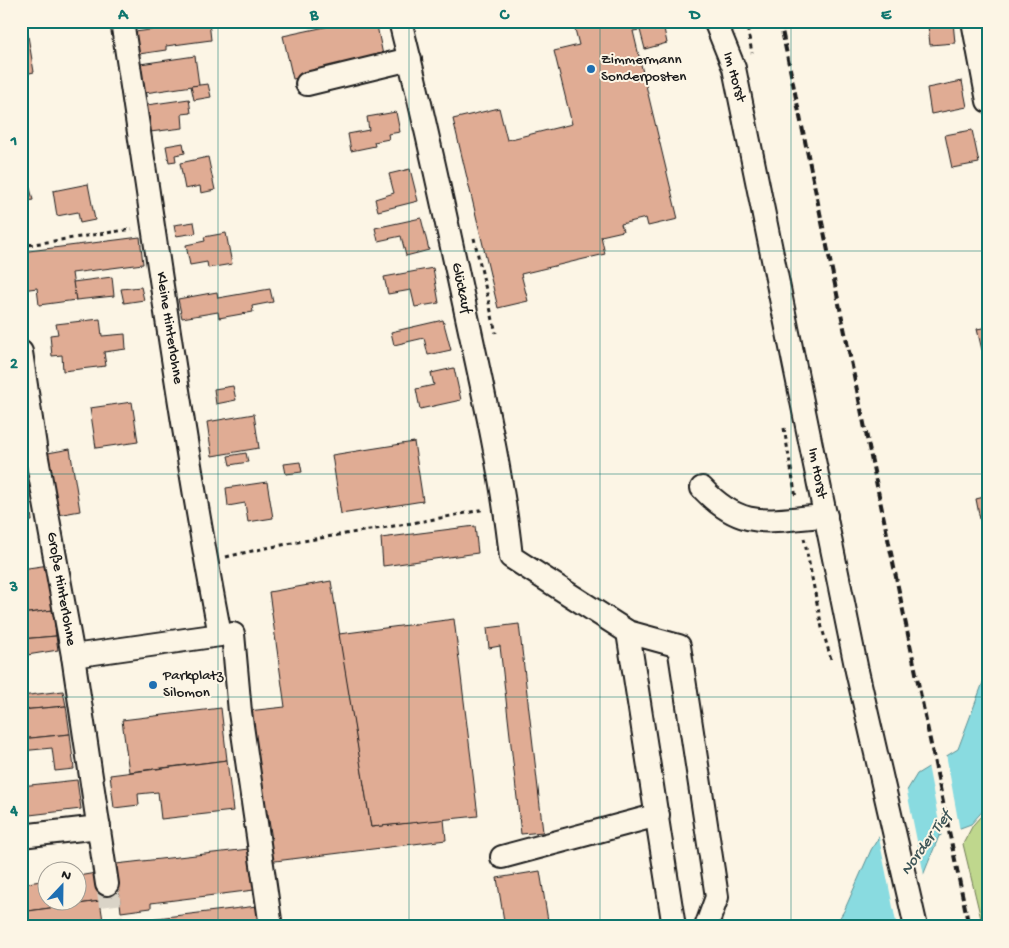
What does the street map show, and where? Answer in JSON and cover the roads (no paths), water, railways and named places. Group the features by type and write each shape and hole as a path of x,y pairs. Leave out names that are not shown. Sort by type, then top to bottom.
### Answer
{"street":[{"name":"Kleine Hinterlohne","path":"122,21 152,226 206,562 226,634 240,712 271,927"},
{"name":"Glückauf","path":"400,21 463,298 506,504 511,557 628,632"},
{"name":"Im Horst","path":"715,21 734,68 857,671 887,792 916,927"},
{"path":"973,21 988,101"},
{"path":"307,84 410,60"},
{"name":"Große Hinterlohne","path":"21,352 36,453 73,656 107,884"},
{"path":"702,488 717,504 747,520 826,516"},
{"path":"674,927 628,632 679,646 717,897 706,927"},
{"path":"73,656 226,634"},
{"path":"502,857 658,815"},
{"path":"21,836 99,828"}],"water":[{"name":"Norder Tief","path":"988,669 988,805 971,824 939,836 911,905 906,927 834,927 844,911 871,850 917,774 958,749"}],"tunnel":[{"path":"107,884 113,927"}],"railway":[{"path":"780,21 969,927"}],"place":[{"name":"Zimmermann Sonderposten","path":"591,69"},
{"name":"Parkplatz Silomon","path":"153,685"}]}
